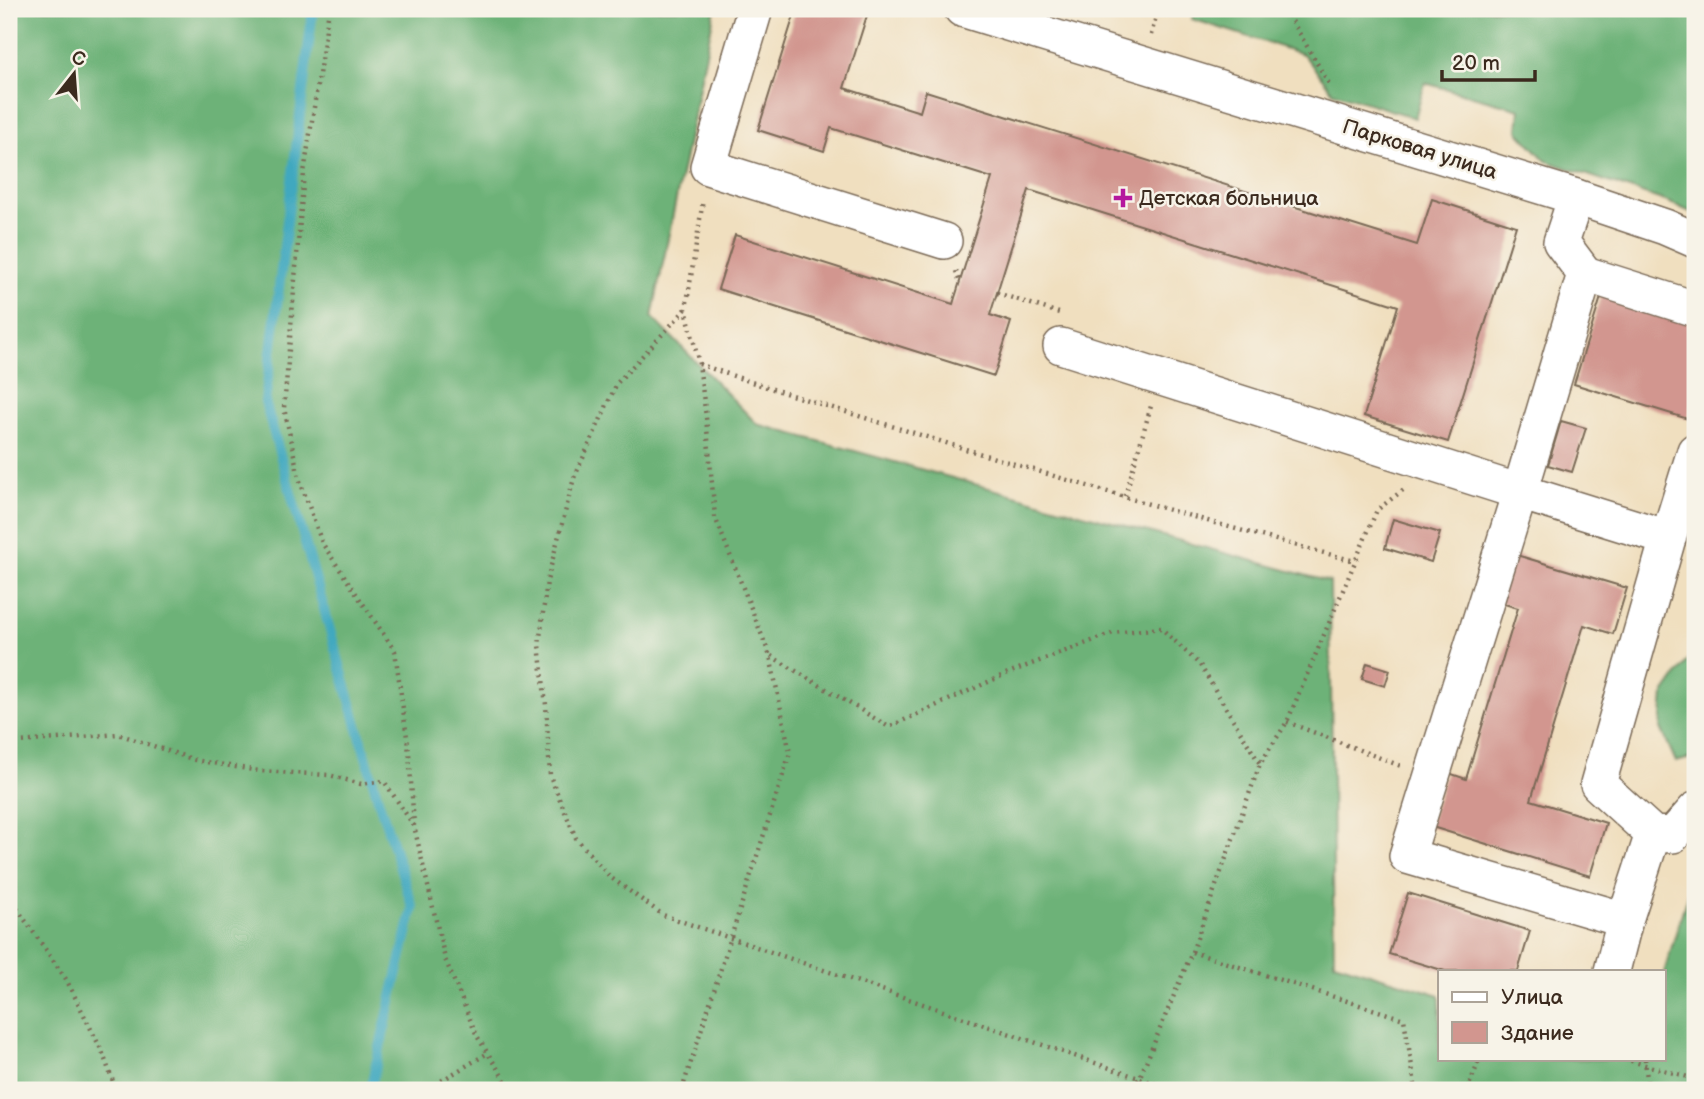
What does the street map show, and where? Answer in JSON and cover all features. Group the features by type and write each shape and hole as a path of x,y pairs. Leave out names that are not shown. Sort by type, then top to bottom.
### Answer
{"street":[{"path":"755,9 708,167 944,241"},
{"name":"Парковая улица","path":"962,9 1576,197 1695,240"},
{"path":"1576,197 1561,242 1585,274 1695,309"},
{"path":"1585,274 1407,856 1625,920"},
{"path":"1061,345 1668,538"},
{"path":"1695,451 1598,784 1653,834 1674,835 1695,810"},
{"path":"1612,970 1625,920 1653,834"}],"path":[{"path":"329,9 304,173 284,408 299,478 322,543 395,651 409,752 414,826 445,959 477,1036 511,1090"},
{"path":"1285,9 1337,98"},
{"path":"682,1090 790,753 770,656 715,517 699,364 686,309 708,167"},
{"path":"997,293 1067,315 1061,345"},
{"path":"686,309 617,383 574,478 547,581 539,645 550,776 576,838 610,877 663,915 1174,1090"},
{"path":"699,364 756,384 1125,496 1356,561"},
{"path":"1125,496 1160,377"},
{"path":"1127,1090 1139,1079 1192,952 1260,764 1287,722 1377,510 1437,464"},
{"path":"770,656 890,727 1008,673 1113,633 1161,628 1200,665 1260,764"},
{"path":"1287,722 1432,777"},
{"path":"9,741 118,734 195,761 259,771 329,775 361,784 384,782 414,826"},
{"path":"9,897 66,979 102,1051 115,1087 120,1090"},
{"path":"1192,952 1404,1019 1416,1090"},
{"path":"431,1090 439,1082 488,1053"},
{"path":"1467,1090 1480,1060"},
{"path":"1628,1060 1695,1079"},
{"path":"1645,1060 1648,1090"}],"green space":[{"path":"9,9 715,9 652,317 757,424 1330,582 1334,962 1438,994 1438,1060 1666,1060 1665,970 1695,869 1695,1090 9,1090"},
{"path":"1195,9 1695,9 1695,214 1668,202 1546,161 1518,131 1520,109 1425,83 1415,118 1333,92 1303,54 1192,19"},
{"path":"1695,650 1695,757 1676,762 1661,728 1664,694"}],"building":[{"path":"796,9 869,9 844,88 920,112 926,91 1417,245 1432,199 1516,226 1448,442 1364,416 1398,306 1029,190 990,315 1011,322 994,376 718,289 735,235 953,304 992,178 831,128 824,151 758,130"},
{"path":"1602,294 1695,323 1695,395 1688,419 1574,384"},
{"path":"1561,421 1586,428 1572,472 1548,465"},
{"path":"1393,519 1440,533 1431,562 1385,548"},
{"path":"1513,554 1627,588 1613,634 1584,625 1531,800 1606,823 1590,876 1429,826 1446,772 1466,779 1518,608 1498,602"},
{"path":"1367,663 1390,670 1385,686 1362,679"},
{"path":"1408,893 1530,931 1518,970 1442,970 1389,954"}],"waterway":[{"path":"313,9 265,402 379,802 413,908 370,1090"}],"place":[{"name":"Детская больница","path":"1123,198"}]}
